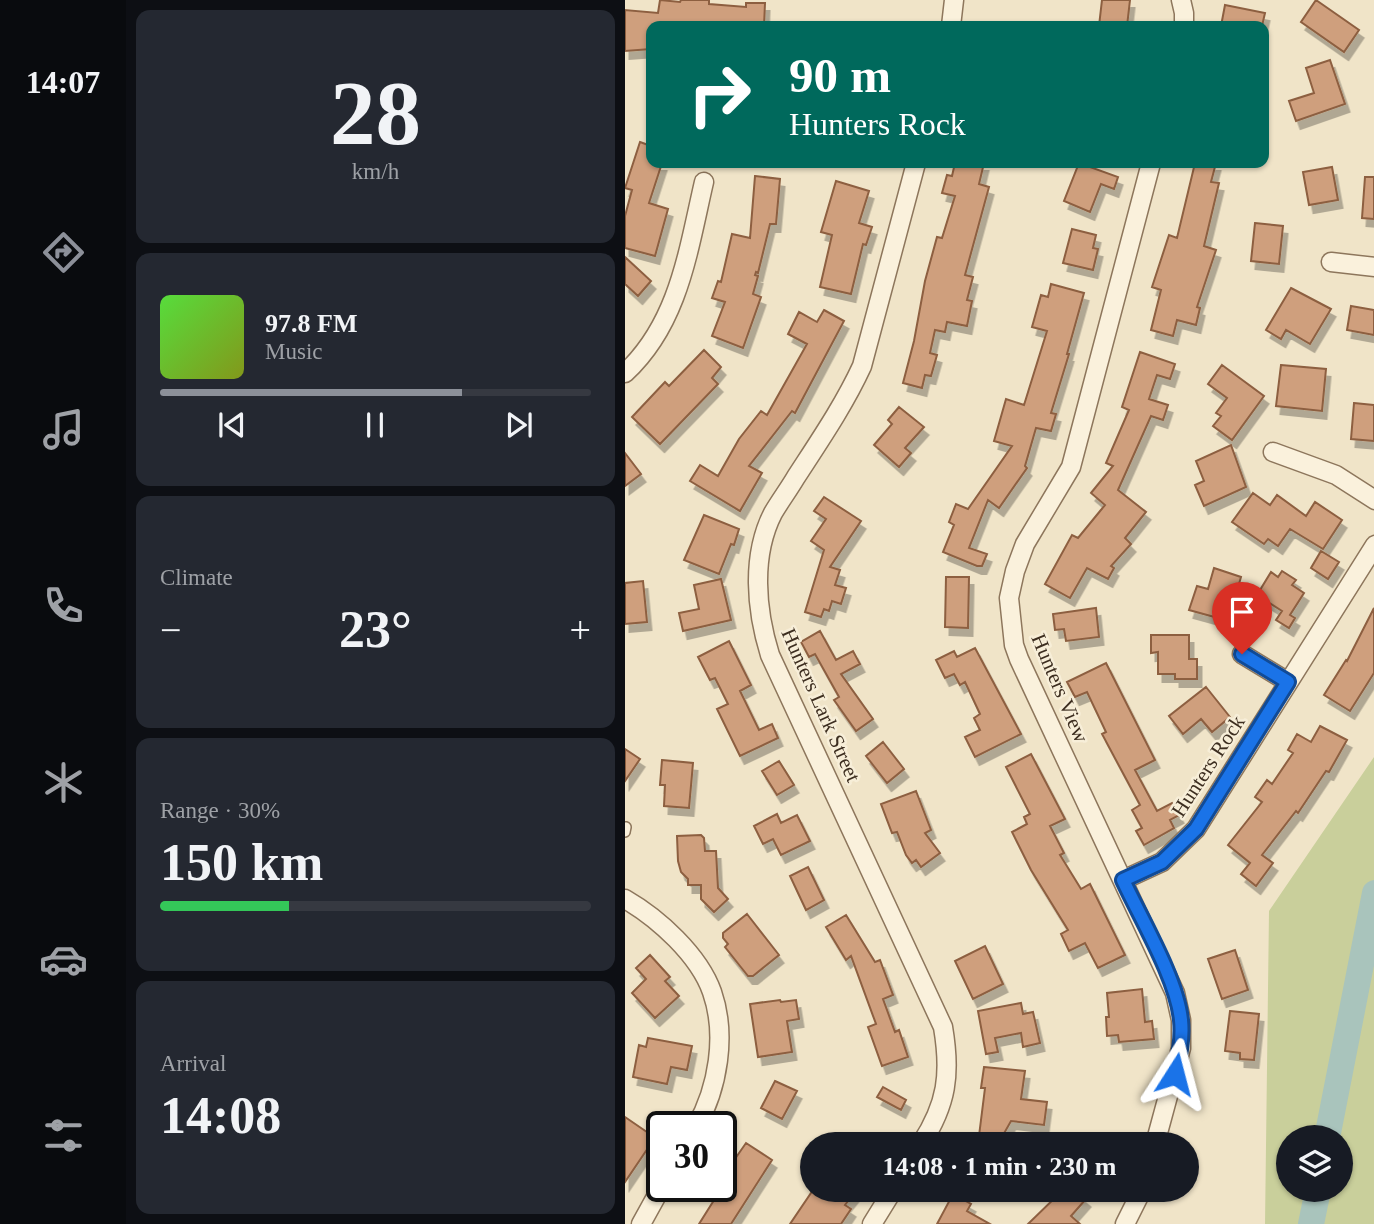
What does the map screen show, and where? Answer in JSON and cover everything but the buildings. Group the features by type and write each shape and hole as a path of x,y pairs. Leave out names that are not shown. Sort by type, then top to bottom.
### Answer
{"street":[{"path":"952,21 954,0"},
{"path":"1181,0 1184,21"},
{"name":"Hunters Lark Street","path":"915,168 862,366 847,398 773,514 763,539 758,592 763,630 770,655 943,1027 948,1055 947,1083 940,1110 928,1132"},
{"name":"Hunters View","path":"1150,168 1071,467 1025,544 1009,598 1014,645 1019,659 1170,980 1181,1020 1181,1048 1158,1132"},
{"path":"625,373 650,346 674,301 684,270 704,182"},
{"path":"1331,262 1374,267"},
{"path":"1273,452 1336,475 1374,500"},
{"name":"Hunters Rock","path":"1123,880 1162,862 1196,829 1374,545"},
{"path":"1242,654 1288,682"},
{"path":"625,899 646,911 671,933 694,961 712,991 720,1039 706,1111"},
{"path":"641,1224 653,1202"},
{"path":"872,1224 886,1202"},
{"path":"1125,1224 1136,1202"}],"green space":[{"path":"1374,757 1374,1224 1265,1224 1269,911"}],"waterway":[{"path":"1330,1125 1375,893"},
{"path":"1311,1224 1316,1202"}],"route":[{"path":"1175,1074 1181,1048 1181,1020 1175,993 1123,880 1162,862 1187,840 1209,812 1288,682 1242,654"}]}
